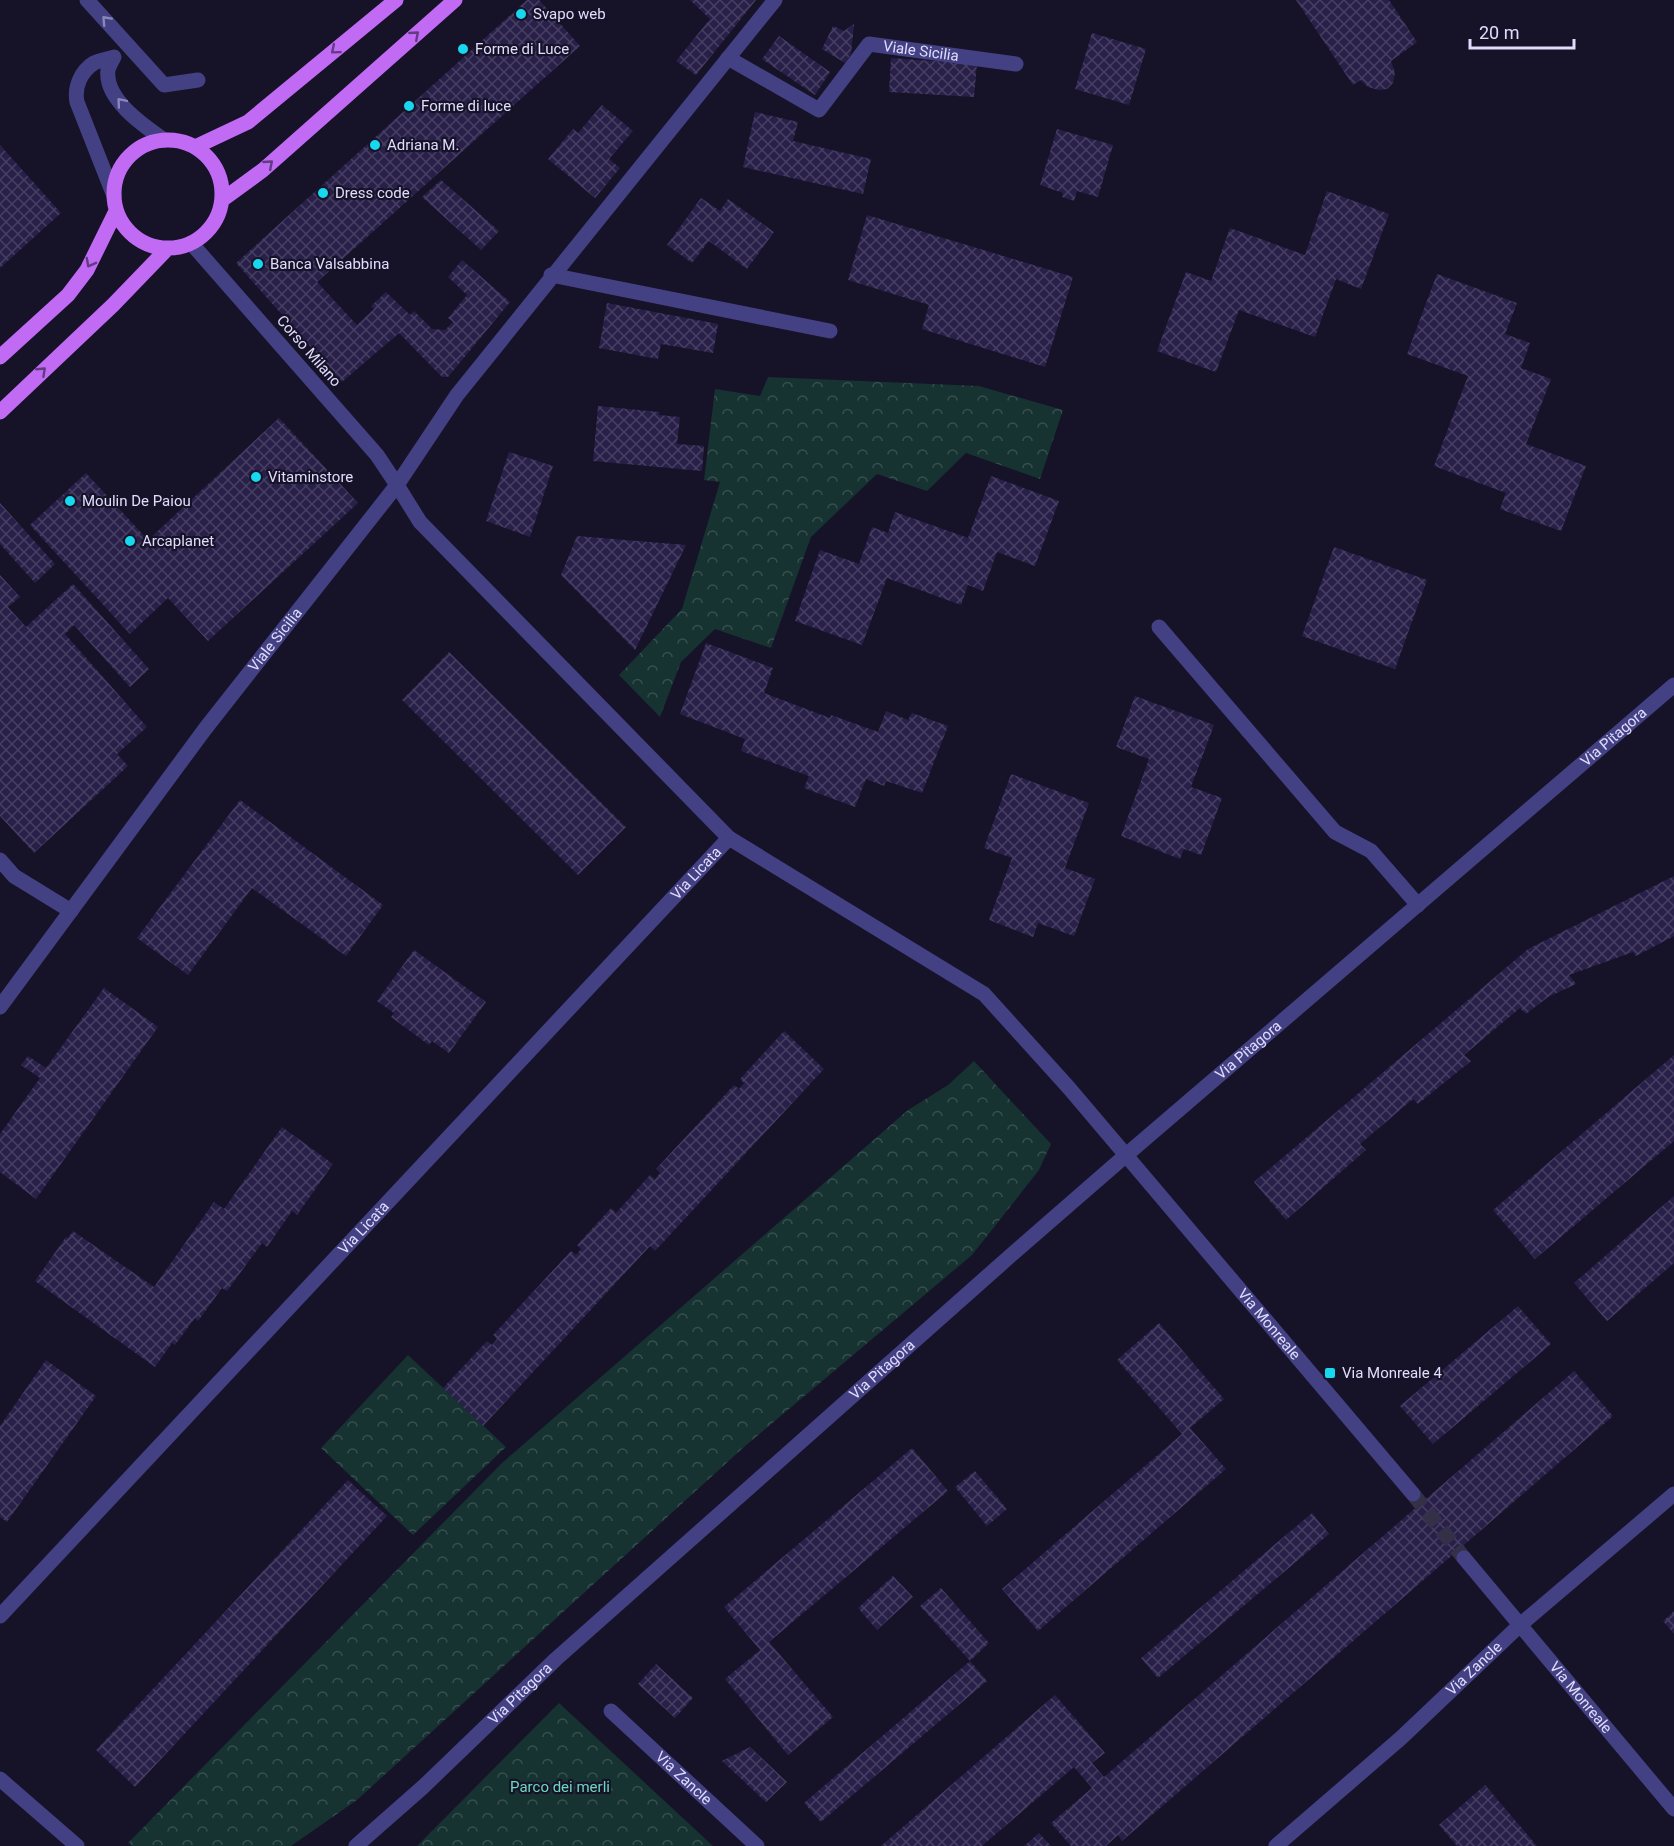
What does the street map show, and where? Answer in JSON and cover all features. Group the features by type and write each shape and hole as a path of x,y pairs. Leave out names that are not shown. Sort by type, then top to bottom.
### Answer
{"main road":[{"path":"195,147 248,122 396,0"},
{"path":"222,200 262,170 455,0"},
{"path":"0,357 68,295 87,270 115,204 120,170 138,149 164,140 180,141 195,147 207,156 222,184 219,213 212,226 191,243 168,248 155,247 136,238 122,223 115,204"},
{"path":"0,412 113,305 168,248"}],"street":[{"path":"87,0 164,85 198,80"},
{"name":"Viale Sicilia","path":"0,1007 205,729 397,485 457,395 551,275 776,0"},
{"path":"128,44 114,57 108,71 110,88 119,102 143,125 164,140"},
{"name":"Viale Sicilia","path":"728,58 819,110 869,44 1016,64"},
{"path":"114,57 93,63 81,77 75,92 115,204"},
{"name":"Corso Milano","path":"191,243 377,455 397,485"},
{"path":"551,275 830,331"},
{"name":"Via Licata","path":"397,485 420,522 729,838 984,994 1069,1088 1125,1156"},
{"path":"1159,627 1335,832 1371,851 1418,905"},
{"name":"Via Pitagora","path":"356,1846 423,1786 555,1659 1125,1156 1674,685"},
{"name":"Via Licata","path":"0,1616 729,838"},
{"path":"0,860 15,876 71,911"},
{"name":"Via Monreale","path":"1125,1156 1413,1494"},
{"name":"Via Zancle","path":"1275,1846 1401,1738 1520,1625 1674,1494"},
{"name":"Via Monreale","path":"1464,1558 1674,1809"},
{"name":"Via Zancle","path":"611,1711 757,1846"},
{"path":"0,1779 77,1846"}],"green space":[{"path":"768,377 979,386 1063,410 1040,479 966,453 927,491 877,474 811,537 771,648 715,629 681,662 660,717 619,675 682,609 720,482 704,480 715,389 760,396"},
{"path":"974,1061 1051,1144 1039,1170 972,1255 744,1447 357,1800 291,1846 132,1846 128,1843 502,1463 908,1110 948,1085"},
{"path":"408,1355 506,1447 413,1535 321,1448"},
{"name":"Parco dei merli","path":"559,1703 713,1846 417,1846"}],"building":[{"path":"527,0 539,0 580,46 317,282 357,325 374,309 371,306 386,292 410,315 414,311 432,329 445,330 453,322 448,318 467,295 448,277 462,260 510,302 448,377 442,377 399,333 342,382 236,263"},
{"path":"690,0 756,0 696,75 676,61 710,19"},
{"path":"1296,0 1389,0 1417,42 1391,61 1395,73 1393,83 1387,89 1379,90 1368,87 1360,80 1353,85"},
{"path":"854,24 851,54 845,63 822,49 833,26 844,31"},
{"path":"1092,33 1146,49 1129,105 1075,89"},
{"path":"779,36 830,72 815,95 762,59"},
{"path":"891,58 977,64 974,97 889,92"},
{"path":"602,105 633,131 609,159 620,168 595,198 548,159 573,129 578,133"},
{"path":"755,112 798,122 793,141 871,159 863,194 743,167"},
{"path":"1057,129 1113,145 1098,197 1077,191 1074,201 1062,197 1063,193 1040,185"},
{"path":"0,145 61,213 0,268"},
{"path":"441,180 499,231 481,250 422,197"},
{"path":"1327,191 1389,214 1361,289 1336,279 1315,337 1239,310 1216,372 1157,351 1186,272 1211,281 1230,228 1305,255"},
{"path":"701,198 720,211 728,199 774,232 747,269 709,241 692,263 667,245"},
{"path":"867,215 1073,277 1045,367 922,329 929,305 848,280"},
{"path":"1437,274 1517,303 1505,334 1530,343 1521,368 1551,379 1526,444 1586,466 1561,531 1500,509 1506,493 1434,466 1468,376 1407,354"},
{"path":"607,303 718,324 713,353 661,344 658,359 599,348"},
{"path":"598,406 659,412 659,415 680,417 677,444 704,446 702,471 593,461"},
{"path":"279,418 358,503 208,641 168,598 130,634 30,525 86,473 148,540"},
{"path":"509,452 553,466 530,537 486,521"},
{"path":"991,476 1059,501 1035,566 997,552 983,591 968,585 961,605 887,578 862,645 795,621 820,550 859,564 872,527 888,533 895,512 968,538"},
{"path":"0,503 55,564 35,583 0,544"},
{"path":"577,536 686,545 635,650 561,575"},
{"path":"1334,547 1427,580 1395,669 1302,636"},
{"path":"0,575 20,597 8,607 26,627 73,584 149,669 130,687 74,625 65,634 147,727 117,754 128,766 34,853 0,816"},
{"path":"706,643 773,668 764,693 830,718 831,715 878,732 886,711 908,720 912,713 948,726 922,793 886,781 884,786 866,779 855,807 804,788 809,776 741,751 745,739 680,714"},
{"path":"449,652 626,827 578,875 402,700"},
{"path":"1135,696 1214,725 1191,787 1222,798 1201,855 1184,849 1180,859 1121,836 1149,759 1116,747"},
{"path":"1011,774 1089,803 1065,868 1095,879 1074,936 1038,923 1033,937 989,920 1012,858 984,848"},
{"path":"240,800 383,905 346,956 252,888 188,975 137,938"},
{"path":"1674,876 1674,936 1636,956 1633,952 1569,975 1576,984 1548,997 1526,1014 1520,1008 1464,1055 1471,1061 1418,1104 1413,1099 1360,1144 1366,1150 1286,1220 1254,1182 1528,949"},
{"path":"414,950 486,1002 449,1053 432,1041 429,1045 391,1017 394,1013 377,1001"},
{"path":"104,988 158,1027 36,1199 0,1172 0,1134 40,1078 21,1065 28,1056 46,1068"},
{"path":"784,1031 824,1069 655,1251 650,1246 483,1426 443,1388 487,1341 492,1345 497,1339 493,1335 571,1251 576,1255 581,1249 577,1245 611,1208 616,1213 650,1175 655,1179 660,1173 656,1169 734,1085 739,1089 744,1083 740,1079"},
{"path":"1674,1055 1674,1141 1535,1259 1493,1210"},
{"path":"282,1127 333,1164 297,1215 292,1211 267,1247 262,1243 227,1291 222,1288 198,1321 195,1318 175,1345 172,1343 155,1367 35,1281 66,1237 68,1238 73,1231 154,1287 214,1202 224,1209"},
{"path":"1674,1196 1674,1263 1607,1321 1574,1283"},
{"path":"1518,1306 1551,1344 1433,1444 1400,1406"},
{"path":"1159,1323 1224,1399 1190,1428 1226,1469 1038,1631 1002,1589 1182,1434 1117,1360"},
{"path":"46,1360 96,1396 7,1522 0,1517 0,1426"},
{"path":"1574,1371 1613,1416 1122,1841 1118,1835 1106,1846 1071,1846 1051,1823 1092,1788 1074,1767 982,1846 881,1846 1055,1695 1105,1753 1092,1763 1104,1777"},
{"path":"912,1448 948,1491 769,1642 833,1717 788,1755 725,1679 760,1650 724,1607"},
{"path":"975,1471 1007,1509 987,1526 955,1487"},
{"path":"348,1480 387,1516 135,1787 96,1750"},
{"path":"1312,1513 1329,1534 1158,1678 1141,1658"},
{"path":"893,1576 913,1597 877,1630 858,1608"},
{"path":"941,1588 989,1643 970,1661 920,1606"},
{"path":"1674,1611 1674,1634 1663,1621"},
{"path":"970,1661 987,1681 821,1822 804,1803"},
{"path":"656,1664 693,1698 675,1718 638,1684"},
{"path":"750,1747 787,1782 766,1802 722,1761"},
{"path":"1485,1785 1537,1846 1457,1846 1439,1825"},
{"path":"1039,1833 1051,1846 1024,1846"}],"tunnel":[{"path":"1413,1494 1464,1558"}],"place":[{"name":"Svapo web","path":"521,14"},
{"name":"Forme di Luce","path":"463,49"},
{"name":"Forme di luce","path":"409,106"},
{"name":"Adriana M.","path":"375,145"},
{"name":"Dress code","path":"323,193"},
{"name":"Banca Valsabbina","path":"258,264"},
{"name":"Vitaminstore","path":"256,477"},
{"name":"Moulin De Paiou","path":"70,501"},
{"name":"Arcaplanet","path":"130,541"},
{"name":"Via Monreale 4","path":"1330,1373"}]}
